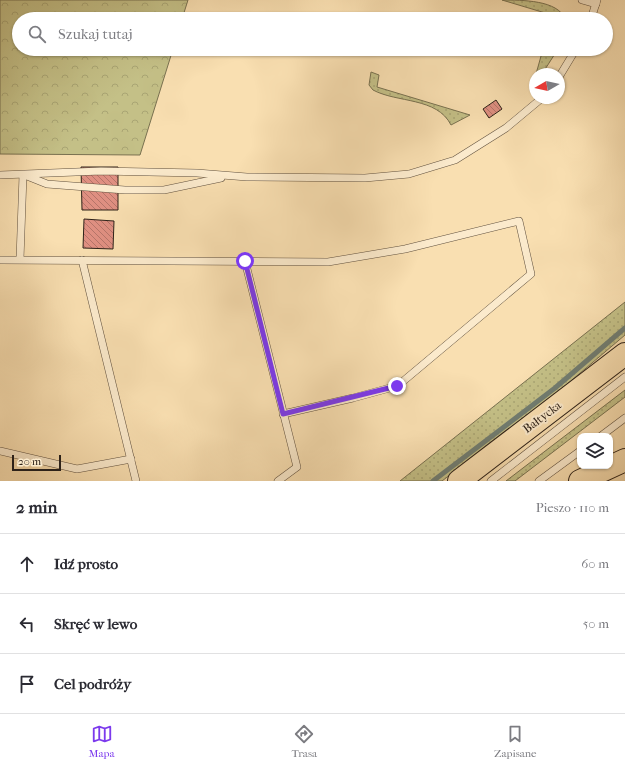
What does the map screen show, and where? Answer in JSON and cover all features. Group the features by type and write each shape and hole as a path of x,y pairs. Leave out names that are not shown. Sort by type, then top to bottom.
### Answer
{"main road":[{"name":"Bałtycka","path":"459,481 625,354"},
{"path":"613,453 625,445"},
{"path":"580,481 625,460"},
{"path":"570,481 588,469"}],"lane":[{"path":"582,0 596,2 593,12"},
{"path":"564,68 572,56"},
{"path":"0,175 101,172 366,178 409,174 455,160 506,128 535,104"},
{"path":"23,175 46,184 125,190 164,190 230,176"},
{"path":"20,260 23,175"},
{"path":"0,260 328,262 406,249 519,221 531,274 401,383 397,386 358,397 283,414"},
{"path":"82,260 136,481"},
{"path":"245,261 297,467 278,481"},
{"path":"556,431 625,371"},
{"path":"491,481 625,377"},
{"path":"604,433 625,418"},
{"path":"0,451 77,469 131,459"},
{"path":"539,481 577,453"}],"green space":[{"path":"0,0 188,0 184,12 12,12 12,56 171,56 140,155 0,154"},
{"path":"502,0 538,2 555,8 560,12 542,12"},
{"path":"541,56 554,56 546,68 538,68"},
{"path":"371,72 379,75 377,87 470,115 451,125 445,116 426,105 393,97 373,90 369,85"},
{"path":"625,302 625,335 559,391 442,481 400,481"},
{"path":"625,390 625,397 515,481 506,481"}],"building":[{"path":"496,100 502,109 489,118 483,109"},
{"path":"81,167 118,167 118,210 82,210"},
{"path":"84,219 114,221 113,249 83,248"}],"waterway":[{"path":"433,481 555,388 625,328"}],"route":[{"path":"245,261 283,414 397,386"}]}
